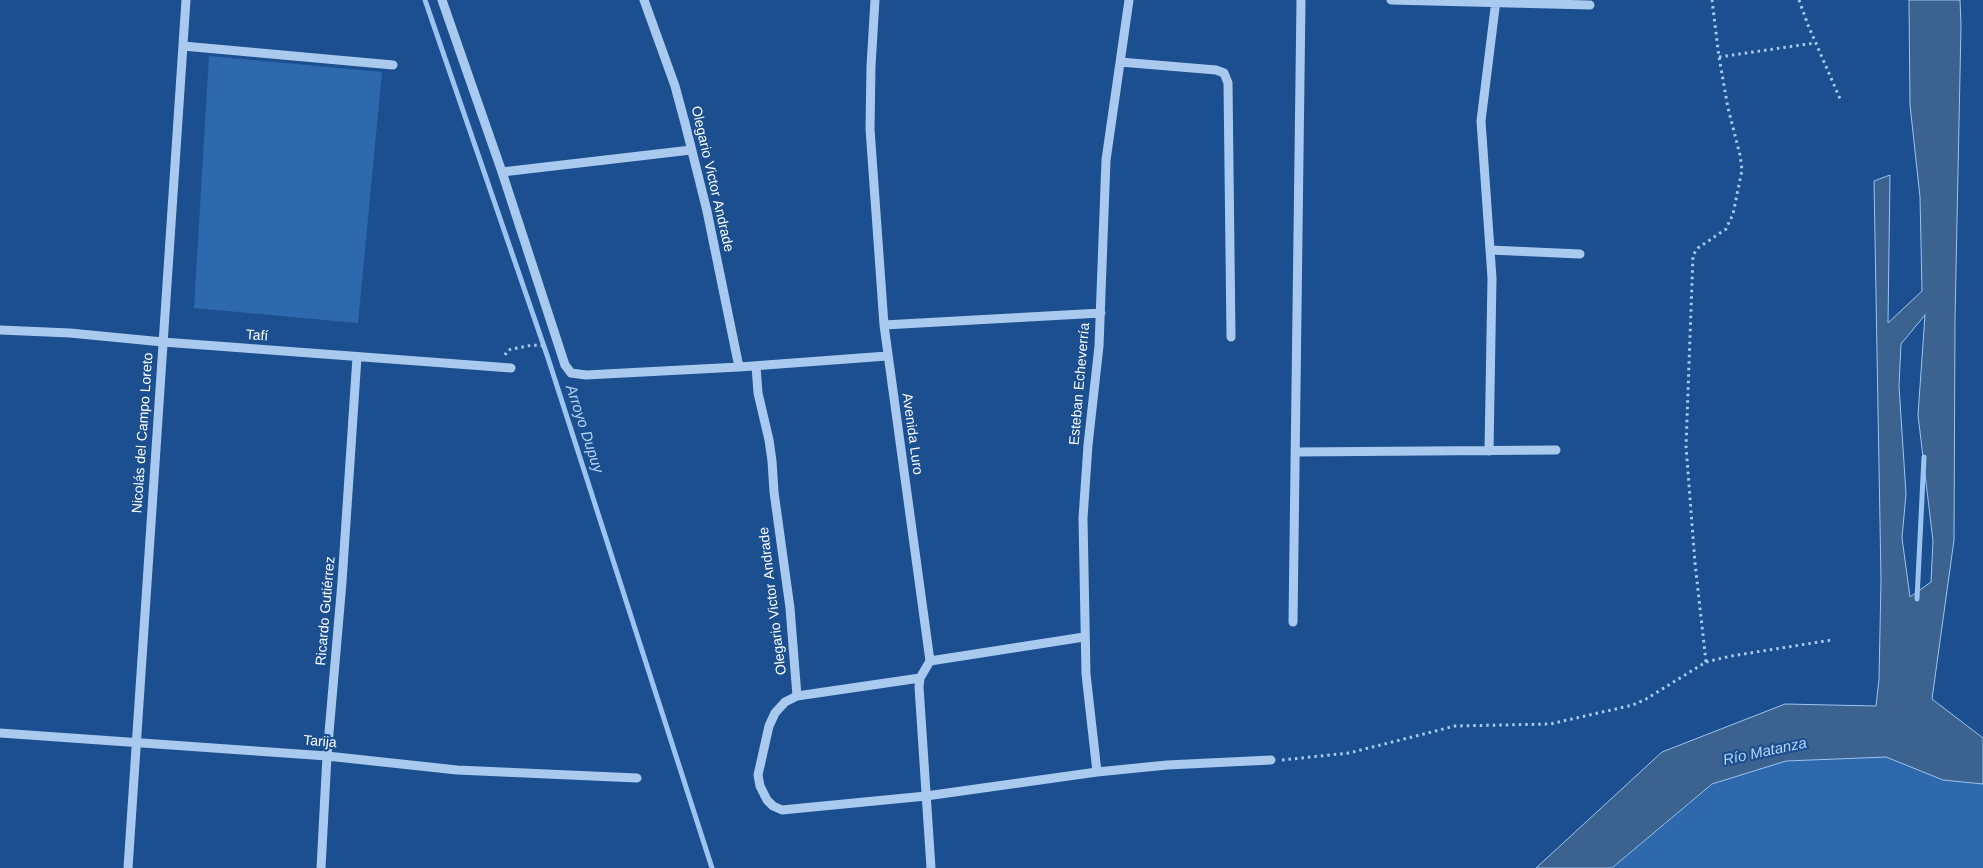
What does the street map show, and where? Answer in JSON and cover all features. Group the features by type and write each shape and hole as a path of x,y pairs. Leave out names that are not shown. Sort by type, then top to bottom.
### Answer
{"street":[{"name":"Nicolás del Campo Loreto","path":"128,868 186,0"},
{"path":"442,0 502,172 565,365 571,373 586,375 739,368 888,356"},
{"name":"Olegario Victor Andrade","path":"644,0 675,86 707,212 739,368"},
{"name":"Avenida Luro","path":"875,0 870,129 884,325 930,661"},
{"name":"Esteban Echeverría","path":"1097,772 1086,674 1083,518 1099,346 1106,160 1128,0"},
{"path":"1293,622 1301,0"},
{"path":"1391,0 1496,1 1590,5"},
{"path":"1489,451 1492,278 1480,121 1496,1"},
{"path":"183,46 393,65"},
{"path":"1120,62 1216,70 1224,73 1228,83 1231,337"},
{"path":"502,172 691,150"},
{"path":"1490,250 1580,254"},
{"path":"884,325 1101,313"},
{"name":"Tafí","path":"0,330 70,333 163,342 511,368"},
{"name":"Ricardo Gutiérrez","path":"321,868 327,756 342,582 357,357"},
{"name":"Olegario Victor Andrade","path":"756,366 758,393 771,454 774,492 792,626 797,696"},
{"path":"1296,452 1556,450"},
{"path":"931,868 919,687 920,678 930,661 1084,637"},
{"path":"920,678 797,696 785,702 775,713 769,726 758,775 760,786 767,800 773,806 782,810 926,796 1097,772 1167,765 1271,760"},
{"name":"Tarija","path":"0,733 327,756 457,770 637,778"}],"path":[{"path":"1706,662 1695,563 1686,446 1694,255 1698,248 1726,229 1733,214 1742,170 1719,57 1712,0"},
{"path":"1799,0 1815,43 1841,100"},
{"path":"1719,57 1815,43"},
{"path":"499,367 508,350 532,345 552,346"},
{"path":"1271,760 1349,753 1456,726 1550,724 1633,705 1706,662 1731,656 1832,640"}],"shaded area":[{"path":"209,56 382,72 358,323 194,308"},
{"path":"1886,757 1943,780 1983,784 1983,868 1613,868 1713,784 1786,761"}],"water":[{"name":"Río Matanza","path":"1909,0 1960,0 1954,540 1932,699 1983,738 1983,784 1943,780 1886,757 1786,761 1712,784 1612,868 1536,868 1662,752 1785,704 1876,706 1879,679 1881,580 1874,181 1890,175 1888,323 1922,291 1920,197 1910,105","holes":["1925,315 1918,415 1933,541 1931,582 1910,597 1902,538 1906,494 1899,386 1901,344"]}],"waterway":[{"name":"Arroyo Dupuy","path":"425,0 548,358 712,868"},
{"path":"1917,599 1924,457"}]}
